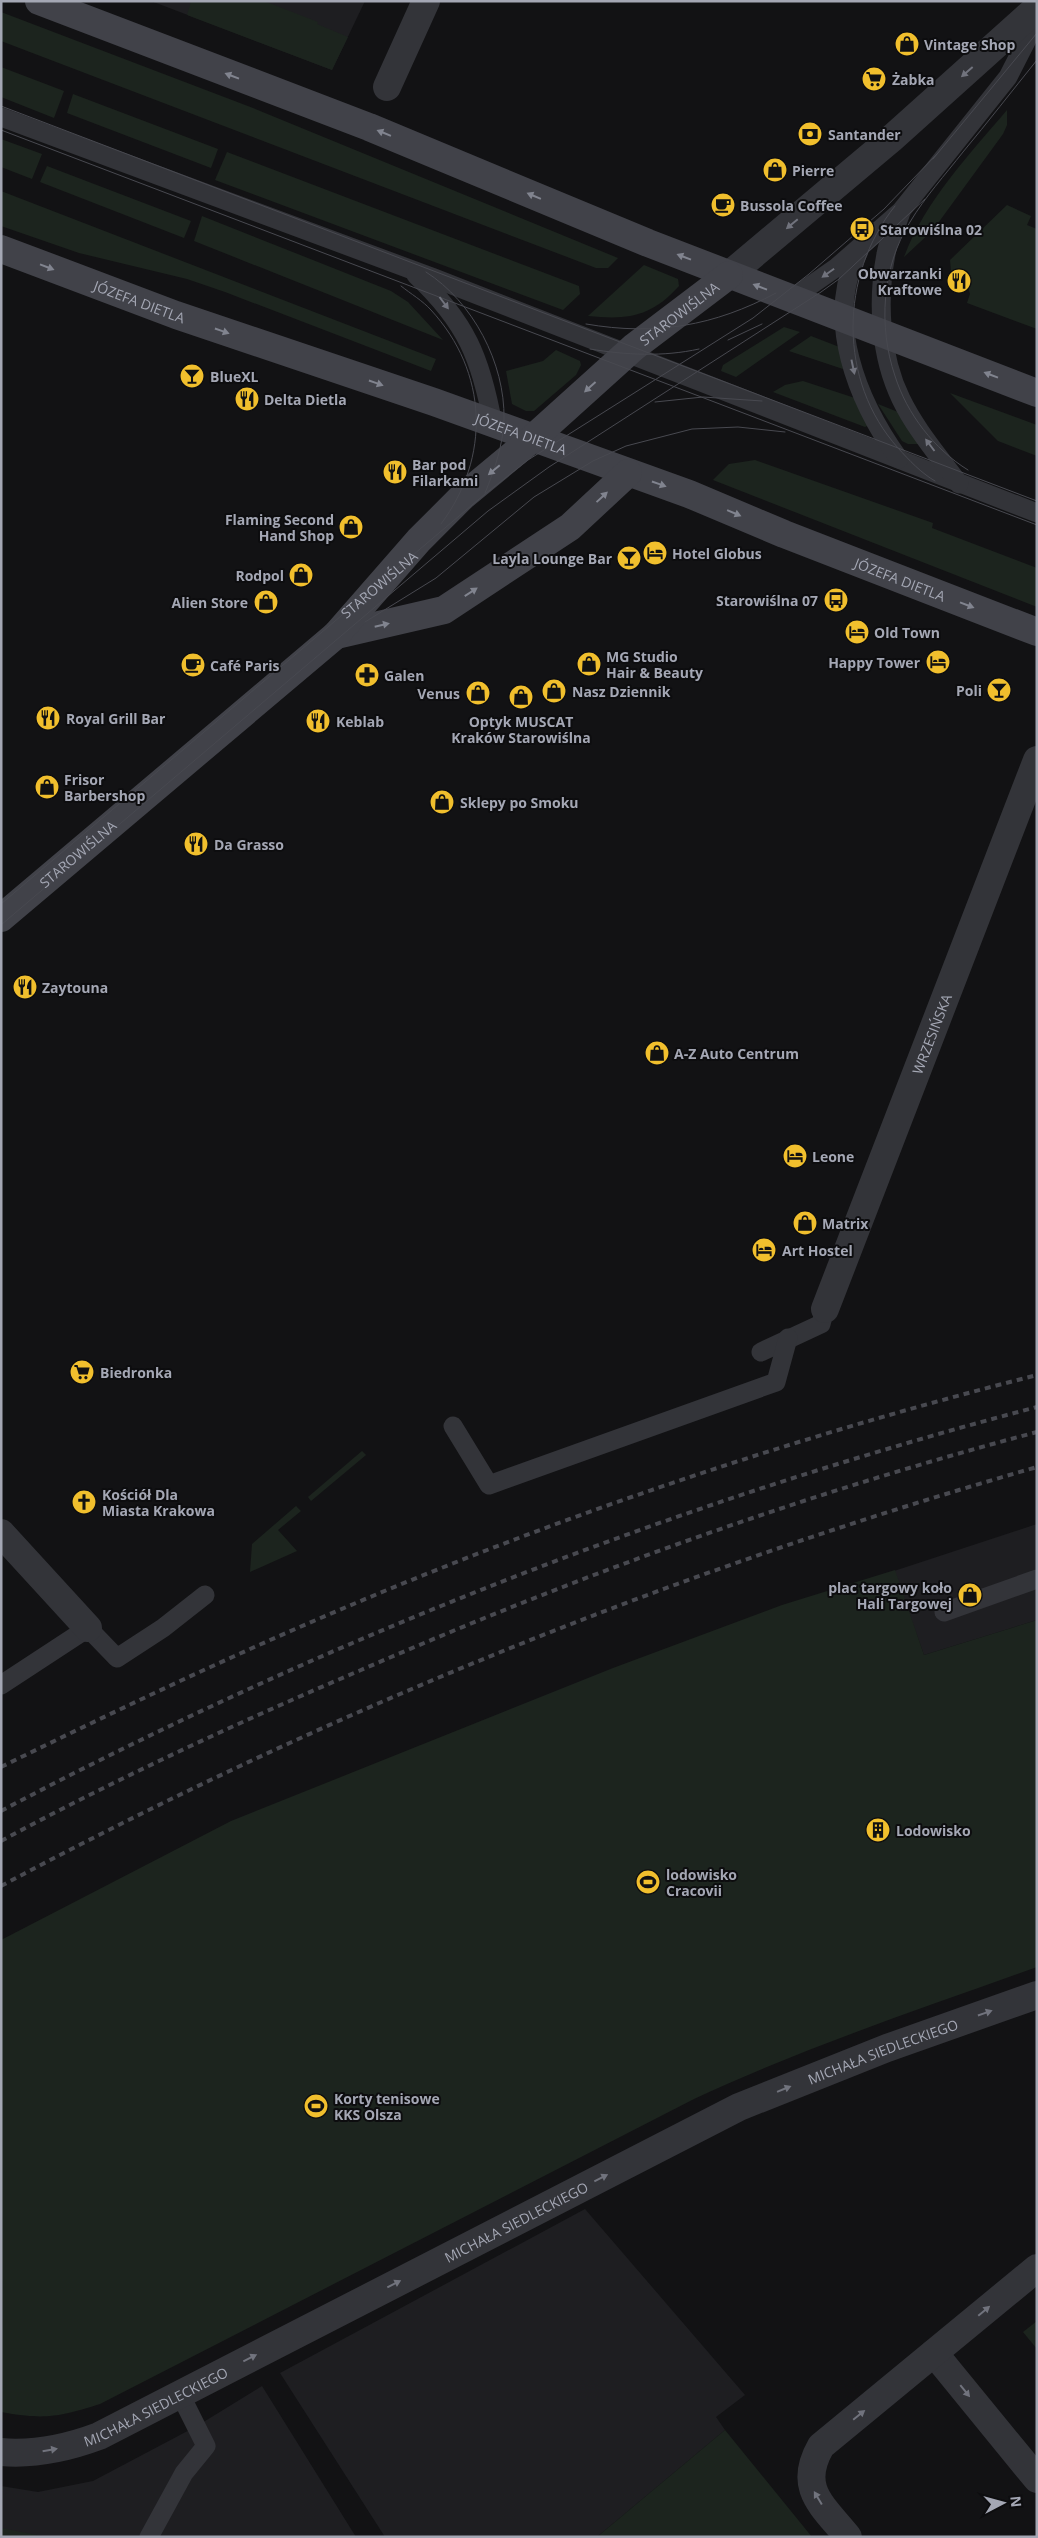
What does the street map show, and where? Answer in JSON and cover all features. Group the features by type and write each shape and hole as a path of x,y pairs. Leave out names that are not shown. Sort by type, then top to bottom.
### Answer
{"street":[{"path":"39,1 369,127 729,275 1037,392"},
{"path":"387,88 426,1"},
{"name":"STAROWIŚLNA","path":"1,918 336,635 419,540 455,503 532,439 626,354 729,275 891,139 1037,8"},
{"name":"JÓZEFA DIETLA","path":"1,249 176,315 434,402 628,474 690,494 784,534 1037,632"},
{"name":"STAROWIŚLNA","path":"336,635 444,610 570,527 628,474"},
{"name":"WRZESIŃSKA","path":"825,1309 1037,760"},
{"path":"1,1533 88,1628"},
{"name":"MICHAŁA SIEDLECKIEGO","path":"1,2452 43,2452 69,2447 99,2436 739,2107 887,2048 1037,1995"},
{"path":"848,2537 819,2501 812,2488 810,2472 814,2458 821,2446 1037,2268"},
{"path":"934,2353 1037,2479"}],"lane":[{"path":"791,299 837,267 901,211 1008,77 1037,20"},
{"path":"1,117 410,269 1037,513"},
{"path":"901,211 886,252 883,270 881,285 882,334 888,360 901,398 922,435 959,484"},
{"path":"863,244 849,272 844,319 857,385 872,418 899,459"},
{"path":"410,269 439,297 468,340 478,361 493,425"},
{"path":"761,1352 821,1324 825,1309"},
{"path":"453,1426 489,1485 776,1382 788,1338"},
{"path":"944,1612 1037,1579"},
{"path":"1,1685 88,1628 117,1658 163,1628 206,1595"},
{"path":"149,2537 184,2473 206,2446 180,2394"}],"shaded area":[{"path":"151,1 365,1 332,70"},
{"path":"191,1 264,1 318,22 317,24 348,37 332,70 187,15"},
{"path":"1,12 253,108 618,258 608,268 596,268 1,41"},
{"path":"1,67 64,91 54,118 1,97"},
{"path":"73,94 218,149 211,168 67,113"},
{"path":"1007,110 1007,125 1003,134 933,230 904,257 913,236 949,179"},
{"path":"1,139 42,154 32,179 1,167"},
{"path":"227,152 579,286 580,294 563,310 215,180"},
{"path":"47,166 191,221 184,238 40,182"},
{"path":"1,191 436,359 431,371 187,279 79,253 1,226"},
{"path":"1007,205 1031,216 1027,225 1037,229 1037,329 967,303 970,294 963,270 951,272 950,260"},
{"path":"202,216 391,291 408,302 443,340 194,241"},
{"path":"644,265 678,279 679,286 659,304 638,314 615,317 588,316"},
{"path":"784,327 800,332 736,377 721,371 723,365"},
{"path":"811,336 842,348 849,371 789,351"},
{"path":"556,350 580,361 581,365 576,375 534,411 526,411 512,404 506,371 543,361"},
{"path":"803,381 858,399 869,425 865,427 773,392 785,385"},
{"path":"950,393 1037,425 1037,456 998,441"},
{"path":"878,404 903,414 919,444 908,444 902,441"},
{"path":"755,460 933,523 932,528 1037,568 1037,607 713,480 729,464"},
{"path":"362,1451 366,1455 311,1501 308,1497"},
{"path":"296,1506 301,1511 278,1530 297,1551 250,1572 252,1544"},
{"name":"plac targowy koło Hali Targowej","path":"1037,1524 1037,1620 924,1655 894,1571"},
{"path":"895,1570 924,1655 1037,1620 1037,1967 821,2045 694,2099 100,2404 51,2416 29,2416 1,2412 1,1940 231,1821 613,1668 782,1605"},
{"path":"585,2209 745,2395 716,2417 725,2430 597,2537 385,2537 280,2373"},
{"path":"1037,2321 1037,2349 1023,2332"},
{"path":"262,2386 356,2537 1,2537 1,2486 38,2492 93,2481 197,2426"},
{"path":"725,2430 812,2537 597,2537"},
{"path":"1,2528 47,2537 1,2537"}],"tram line":[{"path":"933,159 1037,33"},
{"path":"968,470 933,441 914,417 900,390 886,337 885,317 888,277 901,239 916,213 935,186 1037,60"},
{"path":"1,106 1037,501"},
{"path":"1,130 1037,525"},
{"path":"1,904 485,494 528,460 753,318 809,274 884,209 937,154"},
{"path":"1,925 488,511 549,467 821,292 839,279 925,199"},
{"path":"895,206 877,234 863,264 856,296 853,328 856,360 864,392 878,421 906,457 935,481"},
{"path":"426,272 443,285 472,317 483,336 499,377 503,398 504,419 502,438 498,457 485,493"},
{"path":"401,286 428,307 450,334 464,360 472,387 476,415 475,443 469,471 457,498 441,524"},
{"path":"586,324 636,329 684,325 730,313 776,293"},
{"path":"728,340 762,324"},
{"path":"590,349 644,354 685,352 699,349"},
{"path":"655,402 703,397 762,401"},
{"path":"365,622 436,578 534,497 593,461 626,446 692,429 738,427 785,432"}],"railway":[{"path":"1,1767 154,1693 270,1640 487,1550 577,1516 760,1454 852,1426 1037,1375"},
{"path":"1,1811 124,1748 250,1688 378,1632 508,1579 639,1530 771,1485 904,1444 1037,1407"},
{"path":"1,1841 89,1795 224,1730 526,1601 694,1538 779,1509 951,1456 1037,1432"},
{"path":"1,1886 125,1822 251,1761 379,1703 508,1649 638,1598 770,1551 903,1507 1037,1467"}],"place":[{"name":"Vintage Shop","path":"907,44"},
{"name":"Żabka","path":"874,79"},
{"name":"Santander","path":"810,134"},
{"name":"Pierre","path":"775,170"},
{"name":"Bussola Coffee","path":"723,205"},
{"name":"Starowiślna 02","path":"862,229"},
{"name":"Obwarzanki Kraftowe","path":"959,281"},
{"name":"BlueXL","path":"192,376"},
{"name":"Delta Dietla","path":"247,399"},
{"name":"Bar pod Filarkami","path":"395,472"},
{"name":"Flaming Second Hand Shop","path":"351,527"},
{"name":"Hotel Globus","path":"655,553"},
{"name":"Layla Lounge Bar","path":"629,558"},
{"name":"Rodpol","path":"301,575"},
{"name":"Starowiślna 07","path":"836,600"},
{"name":"Alien Store","path":"266,602"},
{"name":"Old Town","path":"857,632"},
{"name":"Happy Tower","path":"938,662"},
{"name":"MG Studio Hair & Beauty","path":"589,664"},
{"name":"Café Paris","path":"193,665"},
{"name":"Galen","path":"367,675"},
{"name":"Poli","path":"999,690"},
{"name":"Nasz Dziennik","path":"554,691"},
{"name":"Venus","path":"478,693"},
{"name":"Optyk MUSCAT Kraków Starowiślna","path":"521,697"},
{"name":"Royal Grill Bar","path":"48,718"},
{"name":"Keblab","path":"318,721"},
{"name":"Frisor Barbershop","path":"47,787"},
{"name":"Sklepy po Smoku","path":"442,802"},
{"name":"Da Grasso","path":"196,844"},
{"name":"Zaytouna","path":"25,987"},
{"name":"A-Z Auto Centrum","path":"657,1053"},
{"name":"Leone","path":"795,1156"},
{"name":"Matrix","path":"805,1223"},
{"name":"Art Hostel","path":"764,1250"},
{"name":"Biedronka","path":"82,1372"},
{"name":"Kościół Dla Miasta Krakowa","path":"84,1502"},
{"name":"plac targowy koło Hali Targowej","path":"970,1595"},
{"name":"Lodowisko","path":"878,1830"},
{"name":"lodowisko Cracovii","path":"648,1882"},
{"name":"Korty tenisowe KKS Olsza","path":"316,2106"}]}
